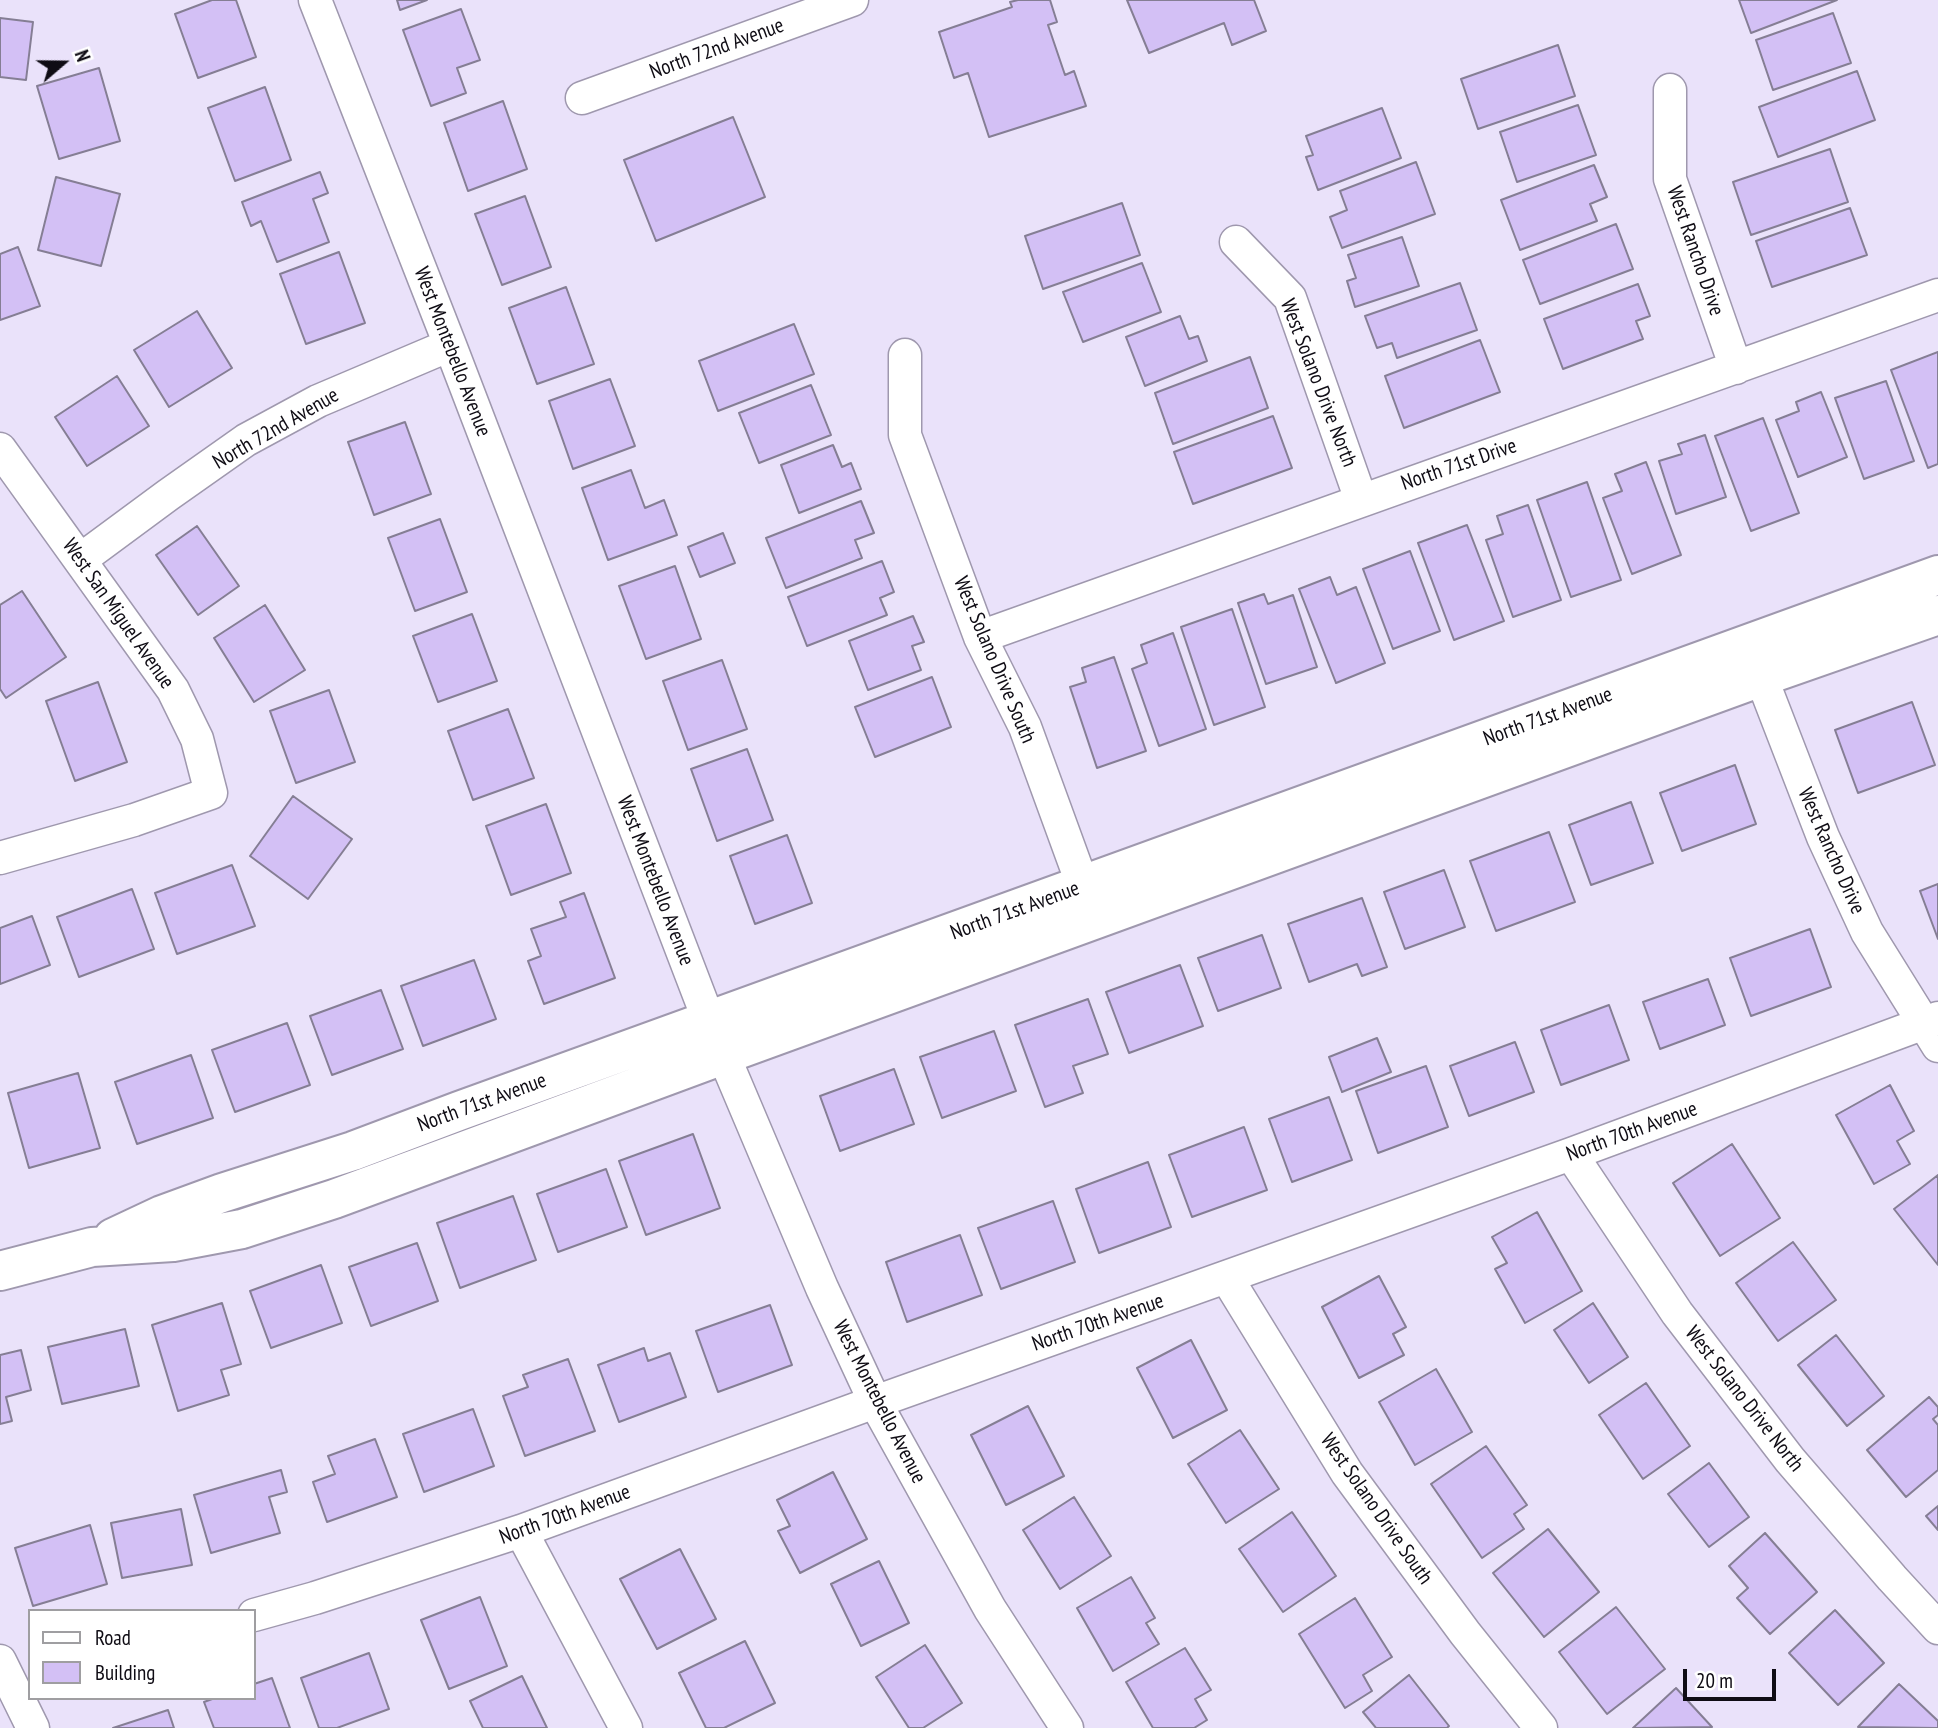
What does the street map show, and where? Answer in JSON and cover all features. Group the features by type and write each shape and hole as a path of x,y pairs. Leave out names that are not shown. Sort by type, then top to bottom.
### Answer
{"street":[{"name":"West Montebello Avenue","path":"315,0 709,1021 822,1288 874,1402 990,1609 1067,1728"},
{"name":"North 72nd Avenue","path":"582,98 852,0"},
{"name":"West Rancho Drive","path":"1670,90 1670,179 1736,368"},
{"name":"West Solano Drive North","path":"1236,242 1290,298 1361,500"},
{"name":"North 71st Drive","path":"980,637 1938,295"},
{"name":"North 72nd Avenue","path":"80,560 246,440 318,401 450,345"},
{"name":"West Solano Drive South","path":"905,355 905,435 980,637 1025,727 1089,903"},
{"name":"West San Miguel Avenue","path":"0,449 173,690 197,739 211,793 134,820 0,858"},
{"name":"North 71st Avenue","path":"0,1270 92,1247 173,1242 242,1229 334,1199 723,1055 1089,903 1755,661 1938,575"},
{"name":"North 71st Avenue","path":"1755,661 1938,614"},
{"name":"West Rancho Drive","path":"1755,661 1822,837 1861,920 1933,1029"},
{"name":"North 71st Avenue","path":"92,1247 162,1215 222,1193 353,1151 709,1021 1089,903"},
{"name":"North 70th Avenue","path":"256,1614 521,1531 874,1402 1571,1154 1933,1029"},
{"name":"West Solano Drive North","path":"1571,1154 1677,1313 1774,1439 1883,1568 1938,1628"},
{"name":"West Solano Drive South","path":"1227,1278 1347,1473 1465,1633 1541,1728"},
{"path":"521,1531 626,1728"},
{"path":"13,1673 33,1728"}],"building":[{"path":"212,0 236,0 256,57 198,78 175,14"},
{"path":"397,0 427,0 400,10"},
{"path":"1050,0 1057,22 1048,25 1065,75 1074,71 1086,106 989,137 968,73 954,78 939,32 1012,7 1010,2"},
{"path":"1127,0 1254,0 1266,31 1232,45 1224,23 1149,53"},
{"path":"1739,0 1837,0 1751,33"},
{"path":"461,9 480,60 457,68 466,93 431,106 403,30"},
{"path":"1833,13 1851,63 1773,90 1756,40"},
{"path":"0,18 33,22 26,80 0,77"},
{"path":"1558,45 1575,96 1478,129 1461,79"},
{"path":"99,68 120,141 59,159 37,86"},
{"path":"1857,71 1875,120 1778,157 1759,107"},
{"path":"265,87 291,160 235,181 208,108"},
{"path":"503,101 527,169 468,191 444,123"},
{"path":"1578,105 1596,155 1517,182 1500,132"},
{"path":"1382,108 1401,158 1318,190 1306,157 1313,155 1306,136"},
{"path":"733,117 765,197 656,241 624,160"},
{"path":"1830,149 1848,202 1751,235 1733,182"},
{"path":"1416,162 1435,214 1342,248 1330,217 1347,210 1340,191"},
{"path":"1594,165 1607,197 1590,204 1597,221 1520,250 1501,200"},
{"path":"320,172 328,193 313,199 329,242 277,262 261,221 251,226 242,202"},
{"path":"56,177 120,194 101,266 38,250"},
{"path":"525,196 551,267 502,285 475,214"},
{"path":"1122,203 1140,255 1043,289 1025,236"},
{"path":"1850,208 1867,255 1772,287 1756,241"},
{"path":"1616,224 1633,269 1540,304 1523,260"},
{"path":"1402,237 1419,286 1355,307 1347,281 1356,278 1348,255"},
{"path":"18,247 40,306 0,320 0,254"},
{"path":"339,252 365,323 306,344 280,274"},
{"path":"1142,263 1161,312 1083,342 1063,292"},
{"path":"1460,283 1477,330 1397,358 1392,343 1377,348 1365,316"},
{"path":"1638,284 1650,316 1636,321 1643,339 1563,369 1544,319"},
{"path":"566,287 594,364 537,384 509,308"},
{"path":"197,311 232,368 169,407 134,350"},
{"path":"1180,316 1189,339 1198,336 1207,361 1145,386 1126,337"},
{"path":"794,324 814,374 718,411 699,361"},
{"path":"1480,340 1500,392 1404,428 1385,376"},
{"path":"1938,352 1938,464 1928,468 1891,370"},
{"path":"1250,357 1268,408 1173,444 1155,393"},
{"path":"117,376 149,426 87,466 55,417"},
{"path":"610,379 635,446 573,469 549,401"},
{"path":"1886,381 1914,461 1864,479 1835,398"},
{"path":"811,385 831,435 759,463 739,413"},
{"path":"1821,392 1847,457 1798,477 1776,420 1799,411 1796,402"},
{"path":"1273,416 1292,468 1193,504 1174,452"},
{"path":"1763,418 1799,513 1751,531 1715,436"},
{"path":"405,422 431,494 374,515 348,442"},
{"path":"1705,435 1726,497 1676,514 1659,461 1682,454 1678,444"},
{"path":"833,445 842,467 851,463 861,489 799,513 781,465"},
{"path":"1646,462 1681,555 1632,574 1603,498 1622,491 1615,474"},
{"path":"631,470 645,508 664,500 677,535 608,560 582,488"},
{"path":"1587,482 1621,580 1571,597 1537,500"},
{"path":"861,501 874,533 855,540 862,558 786,588 766,538"},
{"path":"1528,505 1561,600 1513,617 1486,540 1503,534 1497,516"},
{"path":"440,519 467,592 415,611 388,538"},
{"path":"1467,525 1504,621 1454,640 1418,543"},
{"path":"197,526 239,586 198,615 156,555"},
{"path":"723,533 735,563 700,577 688,547"},
{"path":"1410,551 1440,631 1393,649 1363,569"},
{"path":"882,561 894,592 880,598 887,615 807,646 788,597"},
{"path":"675,566 701,639 646,659 619,586"},
{"path":"1330,577 1337,595 1356,587 1385,663 1336,683 1299,589"},
{"path":"22,591 66,657 6,698 0,689 0,605"},
{"path":"1264,594 1268,604 1293,595 1317,667 1266,684 1238,603"},
{"path":"265,605 305,670 254,702 214,638"},
{"path":"1232,609 1265,707 1214,725 1181,627"},
{"path":"472,614 497,681 438,702 413,636"},
{"path":"913,616 924,642 912,646 921,670 868,690 849,641"},
{"path":"1173,633 1206,729 1159,746 1132,669 1147,663 1141,645"},
{"path":"1114,657 1146,751 1097,768 1070,687 1086,682 1082,668"},
{"path":"722,660 747,729 688,750 663,681"},
{"path":"932,677 951,727 875,757 855,707"},
{"path":"98,682 127,762 75,781 46,701"},
{"path":"329,690 355,762 296,783 270,711"},
{"path":"1912,702 1935,765 1858,793 1835,730"},
{"path":"508,709 534,778 473,800 448,731"},
{"path":"747,749 773,820 717,841 691,769"},
{"path":"1735,765 1756,824 1682,851 1660,793"},
{"path":"293,796 352,839 308,899 250,856"},
{"path":"1631,802 1653,863 1591,885 1569,825"},
{"path":"546,804 571,873 511,895 486,826"},
{"path":"1549,832 1575,902 1496,931 1470,861"},
{"path":"787,835 812,903 755,924 730,856"},
{"path":"232,865 255,926 177,954 155,893"},
{"path":"1444,870 1465,927 1405,949 1384,892"},
{"path":"1938,884 1938,939 1920,891"},
{"path":"132,889 154,949 79,977 57,917"},
{"path":"584,893 615,978 544,1004 528,961 541,956 531,929 566,917 560,902"},
{"path":"1362,898 1387,967 1362,976 1357,964 1309,982 1288,924"},
{"path":"32,916 50,965 0,984 0,928"},
{"path":"1810,929 1831,987 1751,1016 1730,958"},
{"path":"1262,935 1281,988 1218,1011 1198,958"},
{"path":"474,960 496,1019 423,1046 401,986"},
{"path":"1180,965 1203,1026 1129,1053 1106,992"},
{"path":"1708,979 1725,1025 1660,1049 1643,1002"},
{"path":"381,990 403,1049 332,1075 310,1016"},
{"path":"1088,999 1108,1054 1073,1066 1083,1093 1045,1107 1015,1025"},
{"path":"1609,1005 1629,1060 1561,1085 1541,1030"},
{"path":"287,1023 310,1085 235,1112 212,1050"},
{"path":"994,1031 1016,1091 942,1118 920,1057"},
{"path":"1377,1038 1391,1072 1342,1092 1329,1057"},
{"path":"1515,1042 1534,1092 1469,1116 1450,1066"},
{"path":"191,1055 213,1118 137,1144 115,1082"},
{"path":"1426,1066 1448,1127 1378,1153 1356,1091"},
{"path":"894,1069 914,1124 840,1151 820,1096"},
{"path":"78,1073 100,1148 29,1168 8,1093"},
{"path":"1890,1085 1914,1131 1897,1141 1910,1164 1874,1184 1836,1115"},
{"path":"1329,1097 1352,1160 1292,1182 1269,1119"},
{"path":"1244,1127 1267,1190 1192,1217 1169,1155"},
{"path":"693,1134 720,1208 646,1235 619,1161"},
{"path":"1732,1144 1780,1218 1720,1256 1673,1183"},
{"path":"1148,1162 1171,1227 1099,1253 1076,1189"},
{"path":"606,1169 627,1227 558,1252 537,1194"},
{"path":"1938,1175 1938,1265 1894,1209"},
{"path":"513,1196 536,1260 460,1288 437,1223"},
{"path":"1053,1201 1075,1262 1001,1289 978,1228"},
{"path":"1537,1212 1582,1291 1525,1323 1495,1269 1507,1263 1492,1237"},
{"path":"960,1235 982,1295 907,1322 886,1262"},
{"path":"1793,1242 1836,1300 1778,1341 1736,1283"},
{"path":"417,1243 438,1301 371,1326 349,1267"},
{"path":"321,1265 342,1323 271,1348 250,1291"},
{"path":"1379,1276 1406,1327 1393,1334 1404,1355 1359,1378 1322,1307"},
{"path":"222,1303 241,1364 221,1370 229,1395 178,1411 152,1325"},
{"path":"1593,1303 1628,1357 1589,1383 1554,1330"},
{"path":"770,1305 792,1365 718,1392 696,1331"},
{"path":"125,1329 139,1386 62,1404 48,1347"},
{"path":"1836,1335 1884,1396 1847,1426 1798,1365"},
{"path":"1191,1340 1227,1410 1173,1438 1137,1368"},
{"path":"644,1348 648,1361 670,1353 686,1397 619,1422 598,1365"},
{"path":"21,1350 31,1390 6,1397 12,1421 0,1424 0,1355"},
{"path":"568,1359 595,1431 525,1456 503,1396 528,1387 523,1375"},
{"path":"1436,1369 1472,1432 1415,1465 1379,1402"},
{"path":"1646,1383 1690,1446 1643,1479 1599,1415"},
{"path":"1929,1397 1938,1407 1938,1415 1933,1419 1938,1425 1938,1470 1906,1497 1867,1450"},
{"path":"1028,1406 1064,1476 1006,1505 971,1435"},
{"path":"473,1409 494,1466 424,1492 403,1434"},
{"path":"1240,1430 1279,1489 1226,1523 1188,1464"},
{"path":"375,1439 397,1497 327,1522 313,1482 335,1474 328,1456"},
{"path":"1486,1446 1527,1505 1514,1514 1524,1529 1482,1558 1431,1484"},
{"path":"1709,1463 1749,1517 1709,1547 1668,1494"},
{"path":"281,1470 287,1492 269,1497 280,1533 211,1553 194,1495"},
{"path":"833,1472 867,1539 800,1573 778,1531 790,1526 777,1500"},
{"path":"1074,1497 1111,1556 1060,1589 1023,1530"},
{"path":"1938,1506 1938,1530 1926,1516"},
{"path":"181,1509 192,1565 122,1578 111,1523"},
{"path":"1292,1512 1336,1576 1283,1612 1239,1549"},
{"path":"90,1525 107,1584 33,1606 15,1548"},
{"path":"1548,1529 1599,1592 1544,1637 1493,1573"},
{"path":"1765,1533 1817,1592 1770,1634 1737,1598 1748,1588 1729,1566"},
{"path":"680,1549 716,1619 657,1649 620,1579"},
{"path":"879,1561 909,1623 861,1646 831,1584"},
{"path":"1131,1577 1155,1618 1146,1623 1159,1644 1113,1671 1077,1608"},
{"path":"480,1597 507,1666 449,1689 421,1620"},
{"path":"1355,1598 1392,1657 1363,1675 1372,1691 1345,1708 1299,1634"},
{"path":"1616,1607 1665,1669 1607,1714 1559,1652"},
{"path":"1835,1610 1884,1663 1838,1705 1789,1653"},
{"path":"745,1641 775,1703 724,1728 706,1728 679,1673"},
{"path":"925,1645 962,1703 923,1728 909,1728 876,1677"},
{"path":"1185,1648 1211,1690 1195,1699 1207,1720 1194,1728 1153,1728 1126,1682"},
{"path":"369,1653 389,1709 337,1728 319,1728 301,1678"},
{"path":"1409,1675 1449,1726 1447,1728 1376,1728 1363,1712"},
{"path":"522,1676 547,1728 483,1728 470,1701"},
{"path":"272,1678 290,1728 214,1728 204,1702 256,1700 256,1683"},
{"path":"1899,1684 1938,1721 1938,1728 1858,1727"},
{"path":"1676,1688 1712,1727 1633,1728"},
{"path":"168,1710 174,1728 113,1728"}]}
